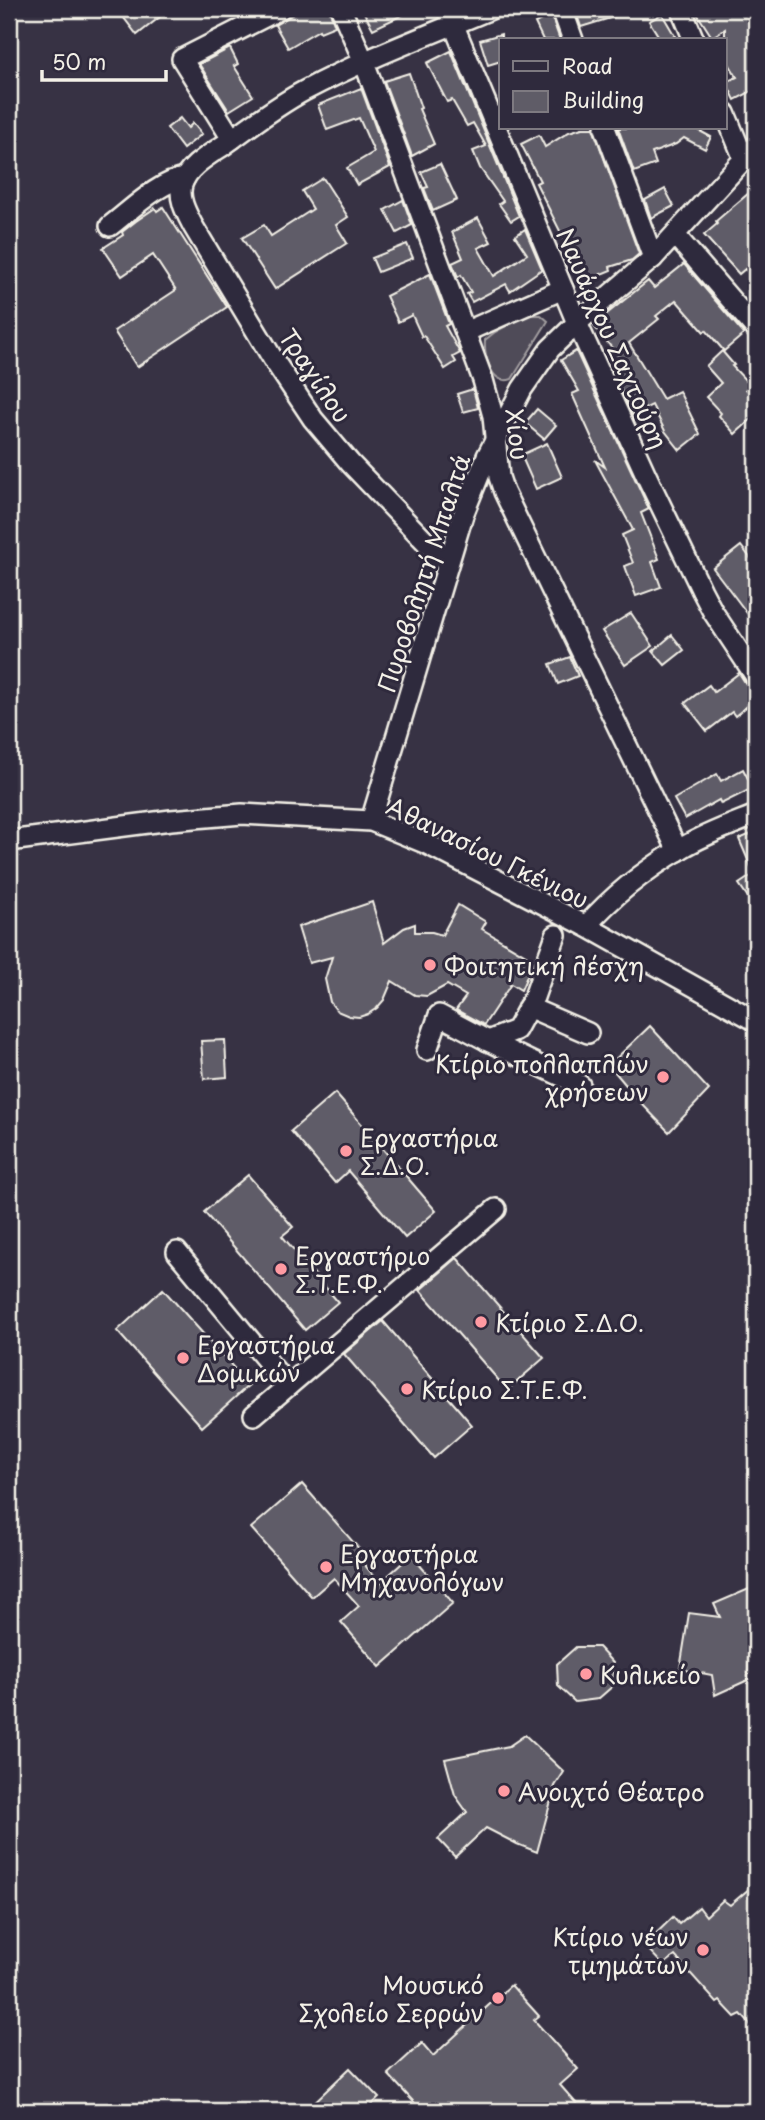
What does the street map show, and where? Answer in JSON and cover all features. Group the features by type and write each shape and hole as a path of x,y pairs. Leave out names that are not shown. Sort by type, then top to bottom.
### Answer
{"street":[{"path":"232,139 182,60 280,9"},
{"name":"Χίου","path":"341,9 364,62 490,404 499,477 511,509 678,851"},
{"path":"110,226 175,179 183,184 199,162 302,92 450,17 491,9"},
{"path":"562,9 572,38"},
{"path":"681,9 693,38"},
{"name":"Ναυάρχου Σαχτούρη","path":"450,17 577,323 702,591 756,677"},
{"path":"726,115 750,153"},
{"path":"606,130 653,258"},
{"name":"Πυροβολητή Μπαλτά","path":"372,821 447,564 471,493 495,439 522,389 542,360 577,323 653,258 750,153"},
{"name":"Τραγίλου","path":"183,184 183,205 193,226 273,359 313,419 350,463 447,564"},
{"path":"675,235 756,329"},
{"path":"465,332 563,289"},
{"name":"Αθανασίου Γκένιου","path":"9,841 171,820 242,814 372,821 427,844 586,926 756,1021"},
{"path":"586,926 624,889 678,851 756,815"},
{"path":"488,1041 516,1030 534,997 556,935"},
{"path":"528,1007 588,1033"},
{"path":"427,1050 439,1015 580,1085"},
{"path":"254,1415 495,1209"},
{"path":"177,1252 288,1386"}],"shaded area":[{"path":"526,315 541,315 548,321 512,379 499,378 490,368 485,340"}],"building":[{"path":"137,9 170,9 137,35 124,18"},
{"path":"302,9 329,9 335,26 320,32 319,30 288,48 275,25"},
{"path":"362,9 415,9 373,29"},
{"path":"575,9 630,9 630,12 581,27"},
{"path":"694,9 756,9 756,89 735,100 726,82 737,77 726,59 725,29 712,37"},
{"path":"662,14 675,36 660,38 649,21"},
{"path":"551,15 559,38 542,38 535,23"},
{"path":"501,34 499,62 488,65 480,40"},
{"path":"230,48 238,64 234,66 253,96 229,111 199,64"},
{"path":"451,51 519,216 511,221 499,204 503,201 480,168 473,151 486,146 473,123 467,126 452,100 447,102 427,63"},
{"path":"409,73 421,108 419,109 434,144 412,156 384,81"},
{"path":"361,88 390,167 357,185 347,168 374,152 359,118 327,130 318,105"},
{"path":"180,118 188,128 193,123 202,134 183,149 167,128"},
{"path":"594,130 639,254 632,260 610,267 611,270 582,282 575,268 578,267 536,183 540,181 521,144 539,135 545,147 569,132"},
{"path":"619,130 698,130 711,137 705,149 684,138 652,153 656,164 634,172"},
{"path":"440,164 457,200 433,211 424,188 428,187 421,172"},
{"path":"323,178 348,217 336,225 347,243 275,289 242,238 264,225 271,236 313,209 302,191"},
{"path":"756,187 756,281 745,269 739,274 704,235 717,224 716,221"},
{"path":"665,189 674,206 651,218 645,200"},
{"path":"403,200 412,225 397,233 385,210"},
{"path":"163,207 227,307 137,367 114,331 176,290 153,255 122,276 103,248 155,208 157,211"},
{"path":"478,218 491,242 478,248 494,276 527,254 515,236 525,229 542,269 510,291 506,284 472,302 467,294 471,292 461,275 458,277 452,263 463,258 452,232"},
{"path":"407,244 413,258 378,272 372,258"},
{"path":"684,264 744,334 724,351 676,300 656,316 659,319 629,343 663,399 679,391 700,434 680,450 665,431 652,405 632,415 612,371 625,364 593,325 648,281 654,288"},
{"path":"430,274 449,324 445,326 460,353 453,357 456,362 445,369 424,336 422,337 412,315 398,322 386,296"},
{"path":"576,351 649,509 641,513 659,559 652,562 661,587 636,596 625,566 633,563 622,535 633,530 595,460 605,467 572,394 579,391 561,360"},
{"path":"722,351 750,385 746,389 756,400 756,415 735,434 706,397 721,383 706,366"},
{"path":"473,389 478,408 463,412 457,394"},
{"path":"537,409 556,425 544,439 525,423"},
{"path":"547,443 562,477 536,489 521,455"},
{"path":"741,546 755,564 750,569 756,577 756,625 713,568"},
{"path":"631,613 653,646 625,665 602,631"},
{"path":"672,635 684,650 665,665 653,651"},
{"path":"570,657 578,676 558,684 550,664"},
{"path":"739,673 746,684 756,689 756,699 735,716 732,712 707,731 685,703 709,685 714,692"},
{"path":"743,769 753,788 721,804 719,800 685,819 674,799 717,774 721,781"},
{"path":"756,832 756,909 739,884 754,874 739,839"},
{"name":"Φοιτητική λέσχη","path":"372,902 384,943 404,928 415,924 415,932 442,935 458,905 486,922 482,929 534,960 521,990 511,984 484,1025 456,1010 466,996 447,985 427,996 415,995 392,981 384,1000 368,1014 359,1017 337,1011 330,1002 325,979 332,957 309,963 298,927"},
{"name":"Κτίριο πολλαπλών χρήσεων","path":"650,1026 709,1090 669,1132 609,1065"},
{"path":"225,1040 227,1077 204,1079 201,1041"},
{"name":"Εργαστήρια Σ.Δ.Ο.","path":"335,1093 436,1211 405,1238 348,1171 335,1183 291,1131"},
{"name":"Εργαστήριο Σ.Τ.Ε.Φ.","path":"248,1175 293,1227 282,1236 338,1302 305,1330 204,1212"},
{"name":"Κτίριο Σ.Δ.Ο.","path":"457,1258 544,1358 507,1390 420,1290"},
{"name":"Εργαστήρια Δομικών","path":"163,1289 249,1385 202,1427 117,1331"},
{"name":"Κτίριο Σ.Τ.Ε.Φ.","path":"383,1321 472,1425 434,1458 344,1354"},
{"name":"Εργαστήρια Μηχανολόγων","path":"302,1484 362,1552 357,1556 380,1583 411,1555 453,1603 380,1667 341,1622 359,1606 334,1578 312,1597 251,1528"},
{"path":"756,1586 756,1657 749,1655 748,1680 715,1695 712,1675 680,1669 689,1613 720,1617 714,1604"},
{"name":"Κυλικείο","path":"576,1647 598,1647 613,1663 614,1685 598,1699 575,1702 558,1686 557,1664"},
{"name":"Ανοιχτό Θέατρο","path":"525,1735 564,1772 555,1786 537,1852 486,1828 455,1857 438,1839 467,1812 455,1795 445,1759 509,1746"},
{"name":"Κτίριο νέων τμημάτων","path":"756,1883 756,2031 741,2014 735,2017 720,2001 717,2003 675,1956 663,1965 644,1945 673,1917 679,1924 699,1907 706,1916 723,1900 730,1905"},
{"path":"511,1985 539,2016 534,2020 578,2069 560,2085 583,2111 422,2111 388,2074 422,2043 433,2056"},
{"path":"350,2068 379,2098 365,2111 305,2111"}],"place":[{"name":"Φοιτητική λέσχη","path":"430,965"},
{"name":"Κτίριο πολλαπλών χρήσεων","path":"663,1077"},
{"name":"Εργαστήρια Σ.Δ.Ο.","path":"346,1151"},
{"name":"Εργαστήριο Σ.Τ.Ε.Φ.","path":"281,1269"},
{"name":"Κτίριο Σ.Δ.Ο.","path":"481,1322"},
{"name":"Εργαστήρια Δομικών","path":"183,1358"},
{"name":"Κτίριο Σ.Τ.Ε.Φ.","path":"407,1389"},
{"name":"Εργαστήρια Μηχανολόγων","path":"326,1567"},
{"name":"Κυλικείο","path":"586,1674"},
{"name":"Ανοιχτό Θέατρο","path":"504,1791"},
{"name":"Κτίριο νέων τμημάτων","path":"703,1950"},
{"name":"Μουσικό Σχολείο Σερρών","path":"498,1998"}]}
